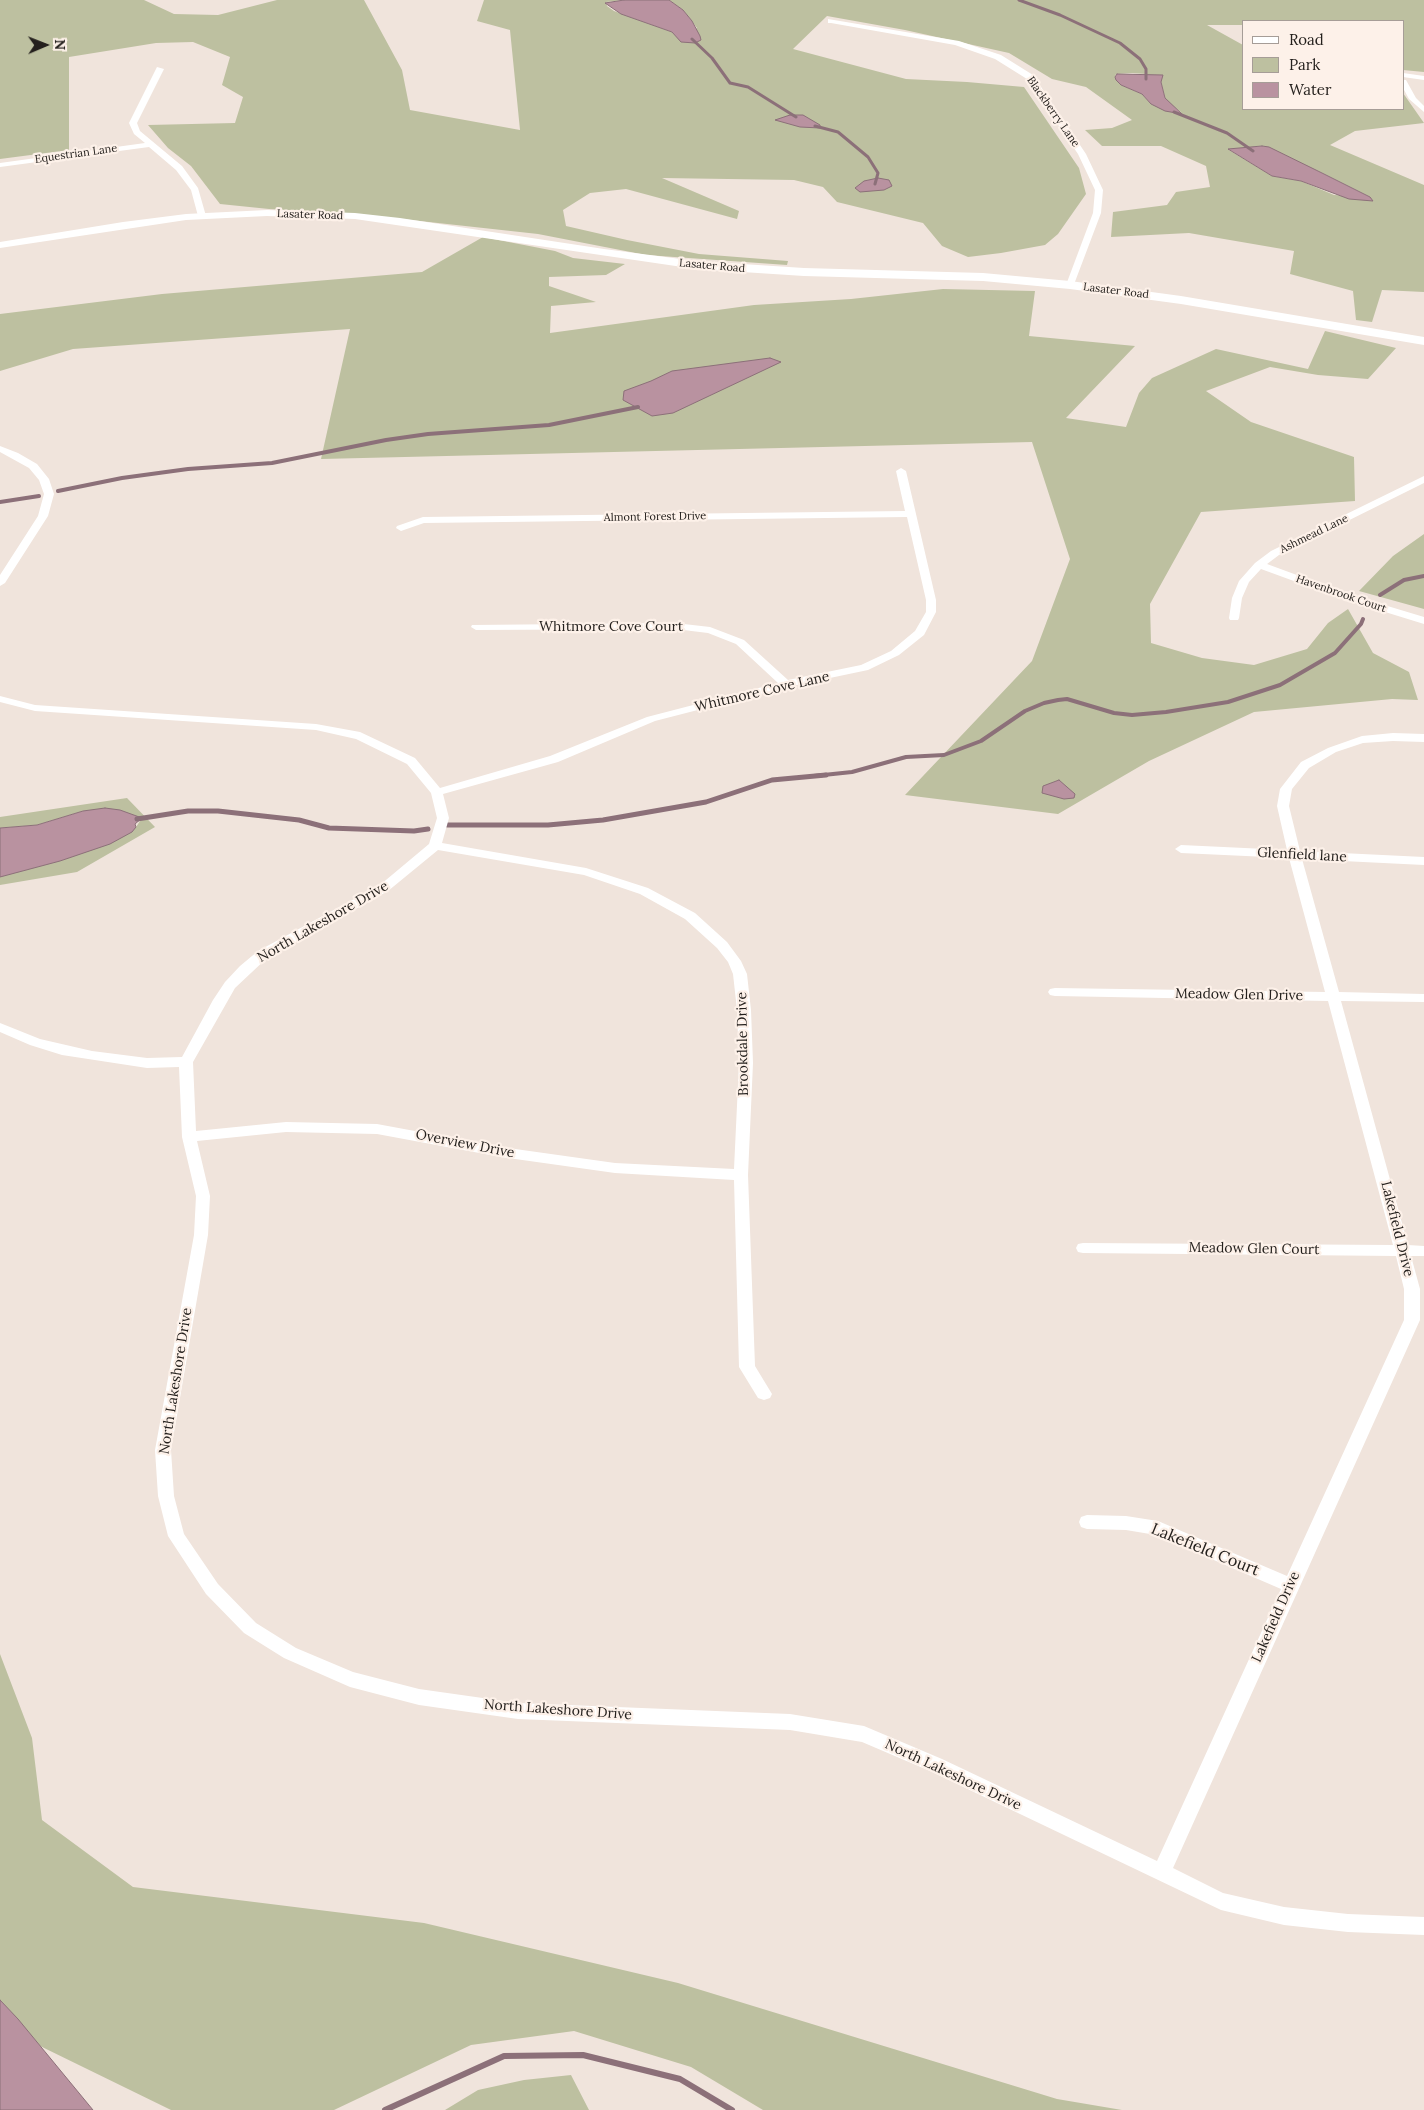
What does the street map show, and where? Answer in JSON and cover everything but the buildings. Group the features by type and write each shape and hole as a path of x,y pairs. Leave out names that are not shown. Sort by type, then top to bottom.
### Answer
{"street":[{"name":"Blackberry Lane","path":"831,21 956,43 998,57 1030,77 1082,154 1100,190 1097,213 1070,285"},
{"path":"160,69 133,122 137,132 180,168 195,190 202,216"},
{"path":"1404,75 1424,78"},
{"path":"1404,84 1413,99 1424,110"},
{"name":"Equestrian Lane","path":"0,165 152,144"},
{"name":"Lasater Road","path":"0,245 123,225 202,216 291,214 374,217 632,257 696,265 779,271 983,277 1070,285 1181,300 1424,341"},
{"path":"0,450 15,455 33,466 44,479 49,494 43,516 0,583"},
{"name":"Whitmore Cove Lane","path":"437,792 554,759 651,719 786,684 842,673 878,662 895,654 920,633 931,612 932,600 901,471"},
{"name":"Ashmead Lane","path":"1234,618 1237,598 1244,581 1259,565 1275,553 1424,479"},
{"name":"Almont Forest Drive","path":"401,528 424,520 911,514"},
{"name":"Havenbrook Court","path":"1259,565 1347,597 1424,621"},
{"name":"Whitmore Cove Court","path":"476,627 675,626 710,630 740,642 786,684"},
{"path":"1,700 35,708 316,727 360,736 411,761 437,792 442,818 435,846"},
{"name":"Lakefield Drive","path":"1161,1873 1290,1585 1412,1320 1412,1289 1403,1251 1294,855 1283,806 1286,789 1305,765 1332,750 1362,740 1393,737 1424,738"},
{"name":"North Lakeshore Drive","path":"435,846 384,888 263,954 245,969 230,985 218,1003 186,1062 189,1137 203,1196 201,1235 162,1450 166,1496 176,1536 212,1589 250,1628 290,1653 350,1679 419,1697 518,1711 790,1722 864,1734 936,1765 1222,1902 1284,1916 1348,1923 1424,1926"},
{"name":"Brookdale Drive","path":"435,846 548,864 616,881 644,891 690,916 722,944 734,961 740,974 744,1010 746,1063 741,1175 748,1367 764,1394"},
{"name":"Glenfield lane","path":"1181,849 1424,861"},
{"name":"Meadow Glen Drive","path":"1054,992 1424,998"},
{"path":"0,1027 35,1042 92,1056 147,1062 186,1062"},
{"name":"Overview Drive","path":"189,1137 286,1127 353,1127 414,1134 501,1152 615,1168 741,1175"},
{"name":"Meadow Glen Court","path":"1083,1248 1424,1251"},
{"name":"Lakefield Court","path":"1087,1522 1126,1523 1158,1528 1290,1585"}],"green space":[{"path":"0,0 144,0 174,14 218,15 277,0 364,0 402,70 410,110 520,130 510,30 477,21 484,0 624,0 606,2 607,6 614,11 672,32 679,38 697,28 683,10 669,0 1424,0 1424,72 1404,70 1404,20 1242,20 1242,25 1207,25 1242,44 1242,110 1404,110 1404,94 1424,123 1355,131 1330,145 1424,185 1424,292 1382,290 1372,322 1356,320 1353,291 1290,274 1294,251 1189,233 1111,237 1113,212 1167,205 1176,192 1210,187 1206,166 1161,146 1102,146 1085,130 1112,128 1132,120 1086,87 1052,79 1009,53 905,30 827,16 793,49 906,79 1024,87 1079,168 1086,194 1058,234 1045,245 968,257 942,246 923,223 837,202 823,187 794,180 662,178 739,211 737,219 626,189 590,193 563,210 566,226 699,254 788,261 787,265 646,255 538,234 347,213 269,209 220,204 191,166 168,148 148,125 235,123 243,97 222,85 230,57 193,42 156,43 69,57 69,150 0,159","holes":["1116,74 1146,74 1161,82 1165,98 1169,104 1181,112 1151,104 1142,94 1121,85 1115,77","1262,146 1370,197 1334,195 1301,181 1272,176 1229,150"]},
{"path":"483,237 555,251 573,258 625,264 606,275 549,277 549,286 596,302 551,306 550,333 754,305 851,299 943,289 1035,291 1029,336 1135,346 1066,418 1126,427 1139,393 1152,378 1216,349 1308,369 1325,331 1396,348 1368,379 1318,375 1270,367 1206,391 1251,422 1354,457 1355,501 1201,512 1150,604 1151,643 1202,658 1254,665 1307,649 1328,623 1348,609 1373,653 1409,672 1418,700 1392,699 1254,712 1149,761 1058,814 905,795 1032,661 1070,559 1032,442 321,459 350,329 73,349 0,371 0,314 162,294 422,272"},
{"path":"1424,534 1424,609 1359,591 1393,556"},
{"path":"127,798 155,827 77,872 0,885 0,875 136,827 142,818 83,811 37,825 0,828 0,817"},
{"path":"0,1654 32,1738 42,1820 133,1887 424,1923 678,1983 1057,2099 1122,2110 763,2110 691,2067 574,2031 471,2045 334,2110 171,2110 40,2046 0,2000"},
{"path":"571,2075 589,2110 445,2110 478,2090 524,2080"}],"water":[{"path":"624,0 669,0 683,10 692,21 701,40 695,43 681,42 672,32 621,14 605,3"},
{"path":"1117,74 1163,75 1161,82 1165,98 1182,114 1165,111 1151,104 1142,94 1121,85 1116,80"},
{"path":"790,115 803,115 820,125 820,128 800,127 775,120"},
{"path":"1269,147 1322,173 1370,197 1373,201 1349,199 1301,181 1272,176 1228,149"},
{"path":"878,178 889,180 892,186 884,190 860,192 855,188 864,181"},
{"path":"770,358 781,362 673,413 652,416 623,400 624,391 672,371"},
{"path":"1059,780 1075,794 1074,798 1064,799 1042,793 1043,786"},
{"path":"105,808 120,810 142,818 135,824 136,827 132,832 110,844 60,861 0,877 0,828 37,825 83,811"},
{"path":"0,2000 18,2019 93,2110 0,2110"}],"waterway":[{"path":"1019,0 1060,15 1120,43 1140,59 1146,69 1146,79"},
{"path":"692,39 712,58 730,83 748,87 796,117"},
{"path":"1174,112 1227,133 1253,151"},
{"path":"815,126 838,132 868,157 878,173 875,184"},
{"path":"58,491 122,478 188,469 272,463 386,440 428,434 549,425 638,407"},
{"path":"0,502 39,496"},
{"path":"1380,595 1404,580 1424,576"},
{"path":"814,776 852,772 906,757 944,755 981,741 1025,711 1044,703 1058,700 1067,699 1114,713 1132,715 1166,712 1228,702 1280,685 1335,653 1361,624 1363,619"},
{"path":"447,825 548,825 603,820 706,802 772,780 826,775"},
{"path":"137,819 188,811 218,811 299,820 329,828 414,831 428,829"},
{"path":"385,2110 504,2056 583,2055 680,2079 732,2110"}]}
